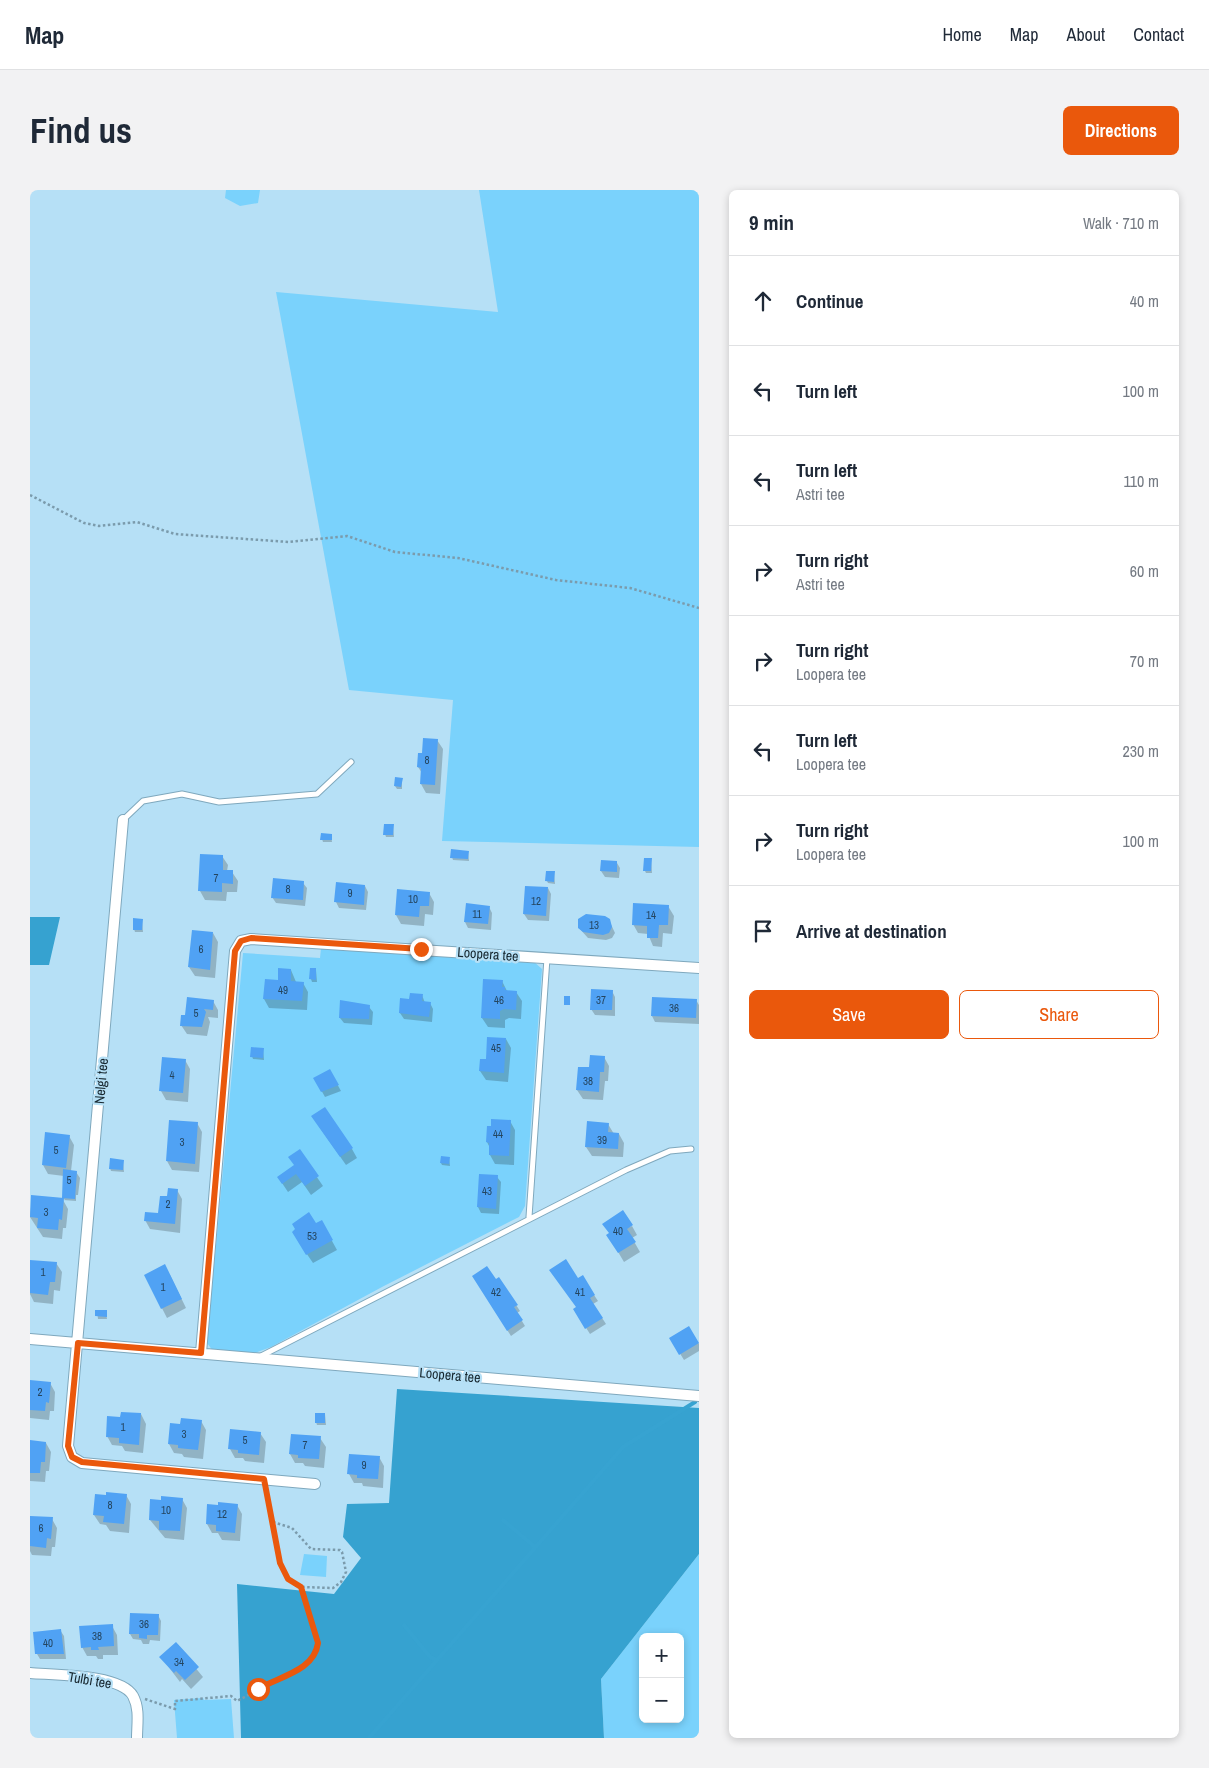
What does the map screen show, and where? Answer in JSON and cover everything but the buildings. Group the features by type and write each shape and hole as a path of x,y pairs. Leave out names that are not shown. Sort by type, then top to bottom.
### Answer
{"street":[{"name":"Nelgi tee","path":"123,820 68,1446 72,1457 82,1462 315,1484"},
{"name":"Loopera tee","path":"201,1353 235,951 241,941 251,938 699,968"},
{"name":"Loopera tee","path":"30,1339 699,1396"},
{"name":"Tulbi tee","path":"30,1673 114,1682 134,1697"},
{"path":"134,1697 138,1707 137,1738"}],"lane":[{"path":"123,820 143,801 182,794 219,802 317,794 351,762"},
{"path":"529,1218 547,958"},
{"path":"256,1359 529,1218 652,1158 670,1151 691,1149"}],"path":[{"path":"30,495 84,523 99,526 137,522 175,534 289,542 346,536 395,552 458,558 556,580 630,588 699,608"},
{"path":"264,1479 280,1563 284,1574 293,1584 301,1587 333,1588 338,1585 346,1572 340,1550 311,1549 292,1528 273,1522"},
{"path":"134,1697 175,1709 176,1701 231,1696 237,1701 306,1665 317,1651 318,1643 301,1587"}],"shaded area":[{"path":"226,190 260,190 258,203 240,206 225,198"},
{"path":"479,190 699,190 699,847 442,841 453,700 349,690 276,292 498,312"},
{"path":"30,917 60,917 49,965 30,965"},
{"path":"321,948 533,961 542,969 525,1206 519,1217 382,1287 271,1347 252,1354 213,1351 207,1343 243,953 320,958"},
{"path":"397,1389 699,1408 699,1554 601,1679 604,1738 241,1738 237,1584 334,1594 361,1558 343,1537 347,1504 389,1503"},
{"path":"304,1554 327,1556 326,1577 300,1575"},
{"path":"699,1554 699,1738 604,1738 601,1679"},
{"path":"203,1698 204,1700 231,1699 234,1738 177,1738 174,1700"}],"waterway":[{"path":"369,1738 623,1447 695,1402"},
{"path":"503,1520 535,1547"},
{"path":"404,1625 430,1657 436,1660"}],"route":[{"path":"258,1689 306,1665 317,1651 318,1643 317,1635 306,1609 301,1587 293,1584 288,1579 280,1563 264,1479 82,1462 72,1457 68,1446 78,1343 201,1353 235,951 241,941 251,938 421,949"}]}
